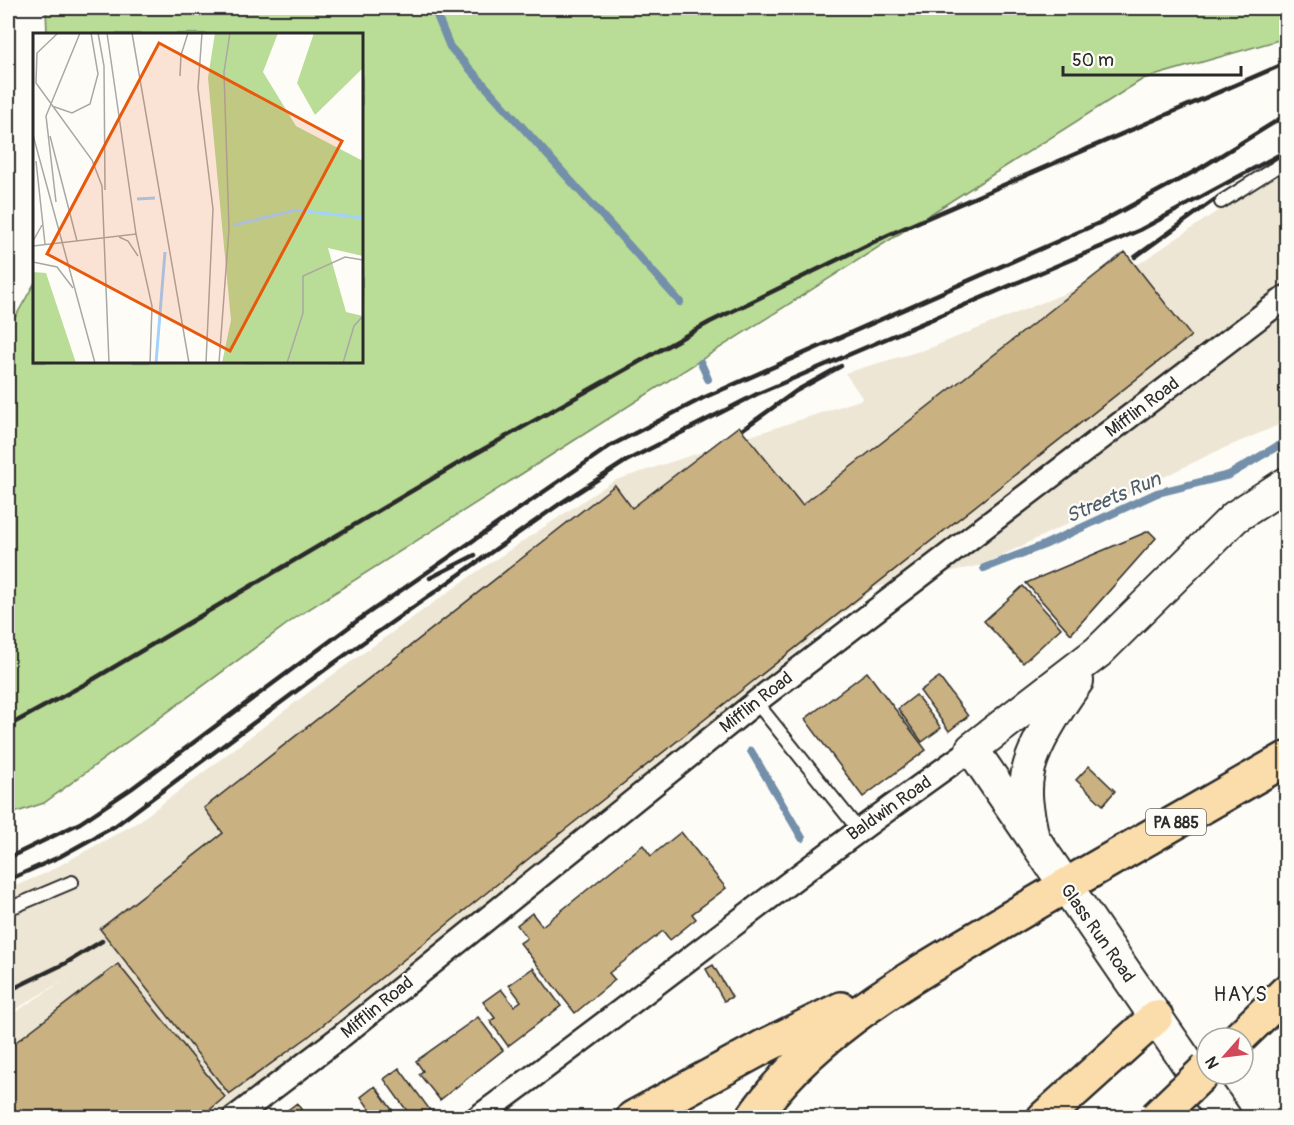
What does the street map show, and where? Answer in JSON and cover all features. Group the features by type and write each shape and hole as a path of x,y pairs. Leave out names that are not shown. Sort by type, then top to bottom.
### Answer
{"main road":[{"name":"Baldwin Road","path":"972,749 1098,652 1234,517 1287,484"},
{"path":"1033,837 1026,804 1028,772 1052,715 1098,652"},
{"name":"Glass Run Road","path":"972,749 1225,1118"},
{"name":"PA 885","path":"753,1118 792,1069 826,1036 872,1002 1065,886 1287,759"},
{"path":"633,1118 765,1046 937,962"},
{"path":"1251,1026 1287,992"},
{"path":"1044,1118 1156,1017"},
{"path":"1156,1118 1195,1081"}],"street":[{"name":"Mifflin Road","path":"234,1118 339,1038 756,702 1287,297"},
{"name":"Baldwin Road","path":"477,1118 569,1051 858,829 972,749"}],"lane":[{"path":"1221,202 1287,161"},
{"path":"756,702 858,829"},
{"path":"8,909 72,882"}],"shaded area":[{"path":"1286,165 1286,422 1215,452 982,565 876,587 563,843 217,1117 8,1117 8,1017 72,975 8,1014 8,889 46,873 138,822 313,689 475,573 613,481 863,399 845,373 930,348 1140,263"}],"green space":[{"path":"46,8 1286,8 1286,38 1143,79 298,616 44,803 8,815 8,330 33,286 33,363 363,363 363,33 47,33"}],"building":[{"path":"1125,252 1191,336 553,839 308,1037 229,1094 100,929 223,833 204,808 615,485 632,508 739,426 802,505"},
{"path":"1149,531 1156,538 1071,634 1026,583"},
{"path":"1023,586 1061,628 1023,663 984,621"},
{"path":"867,672 926,750 863,797 805,719"},
{"path":"939,677 968,716 949,731 920,691"},
{"path":"916,695 941,728 922,742 898,709"},
{"path":"1089,766 1115,791 1103,805 1076,780"},
{"path":"681,832 726,888 692,914 696,919 670,940 663,931 609,973 615,980 575,1013 520,943 527,938 517,925 532,913 542,926 643,845 651,856"},
{"path":"118,964 225,1097 200,1118 8,1118 8,1048"},
{"path":"713,965 732,997 724,1001 706,969"},
{"path":"533,968 561,1006 508,1046 490,1021 495,1018 483,1002 501,989 514,1006 521,1001 509,985"},
{"path":"478,1017 503,1050 440,1100 419,1074 423,1071 416,1061"},
{"path":"399,1068 430,1110 420,1118 412,1118 384,1079"},
{"path":"375,1086 398,1118 376,1118 361,1097"},
{"path":"297,1103 307,1118 277,1118"}],"waterway":[{"path":"434,8 450,47 680,302"},
{"path":"701,363 708,379"},
{"name":"Streets Run","path":"984,568 1044,545 1157,493 1229,475 1286,441"},
{"path":"751,751 802,838"}],"railway":[{"path":"8,726 87,683 459,463 710,322 888,235 1286,63"},
{"path":"8,858 80,823 131,789 361,618 610,446 703,398 1099,223 1199,169 1286,115"},
{"path":"8,880 59,857 115,826 334,663 561,503 626,461 757,394 1140,230 1286,151"},
{"path":"1135,257 1214,200"},
{"path":"743,429 796,391 841,366"},
{"path":"430,578 475,555"},
{"path":"8,991 66,963 102,941"}],"district":[{"name":"HAYS","path":"1241,994"}]}
